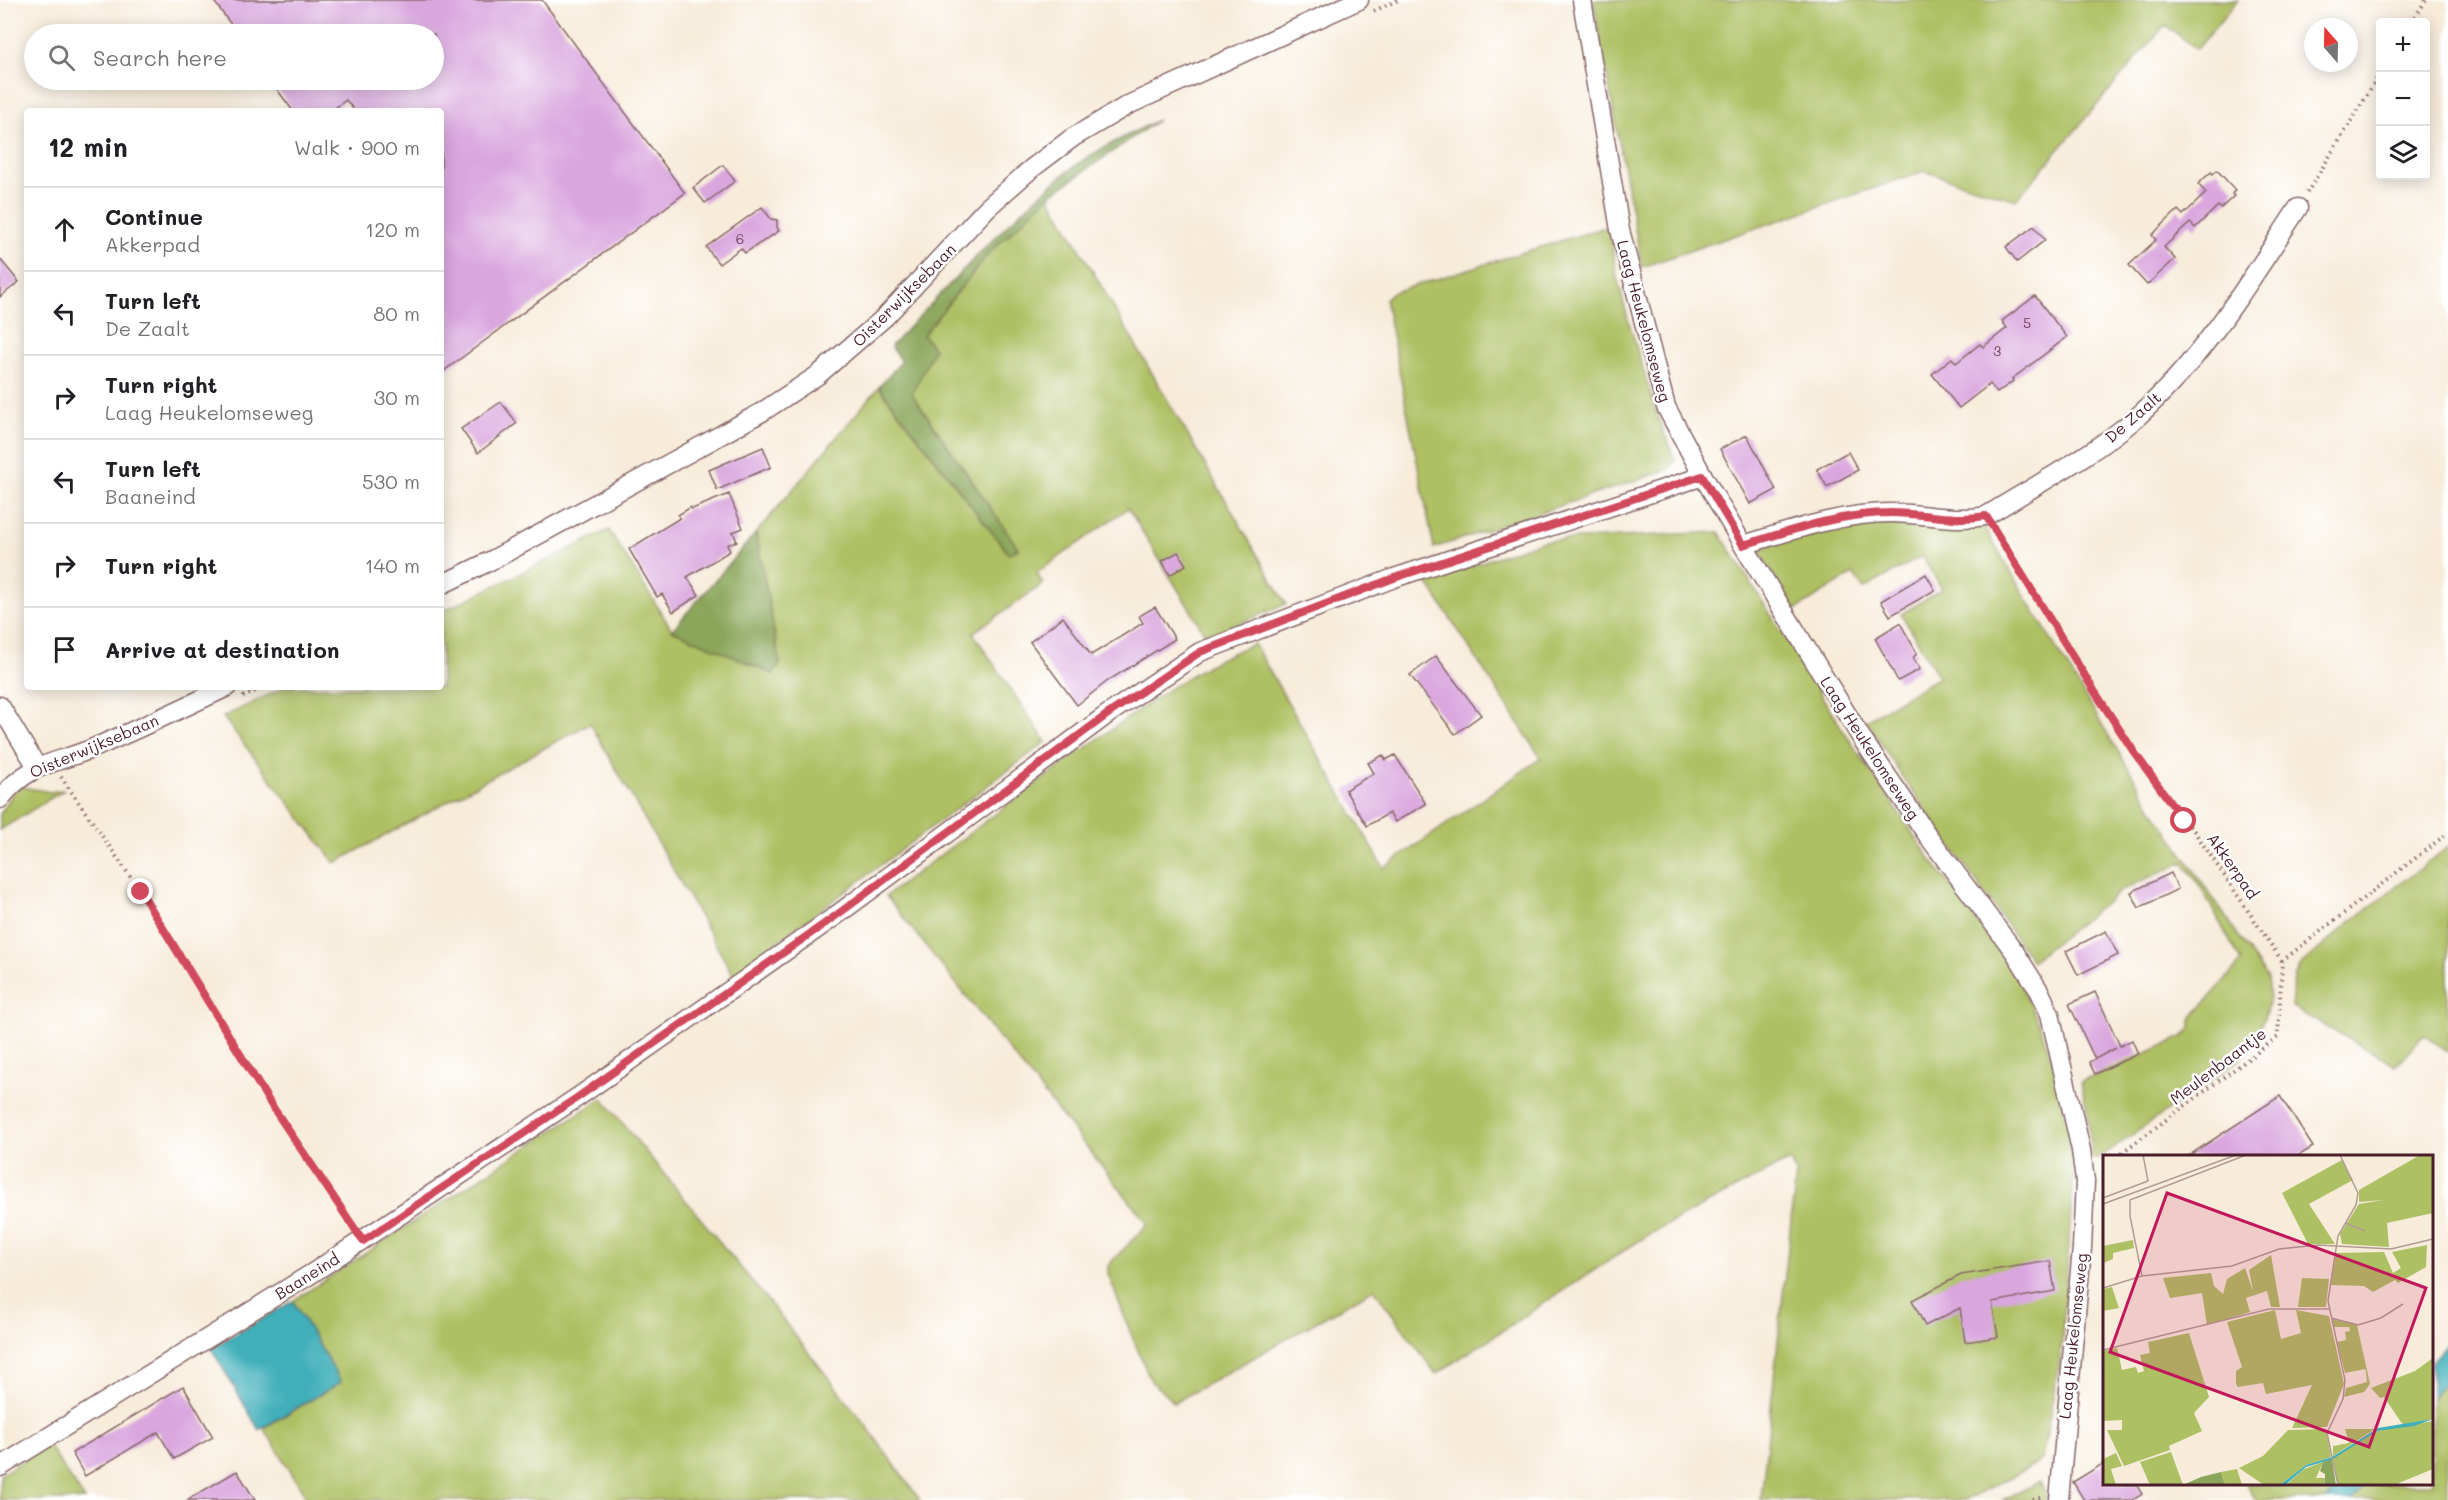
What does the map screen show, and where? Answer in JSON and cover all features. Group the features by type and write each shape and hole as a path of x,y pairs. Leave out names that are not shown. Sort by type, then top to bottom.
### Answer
{"street":[{"name":"Oisterwijksebaan","path":"444,584 494,559 712,440 762,412 818,375 885,317 987,208 1031,169 1072,138 1128,105 1359,0"},
{"name":"Laag Heukelomseweg","path":"1582,0 1620,230 1666,407 1702,476 1864,741 1928,836 2014,951 2040,992 2050,1014 2081,1150 2085,1181 2082,1248 2059,1500"},
{"name":"De Zaalt","path":"1743,545 1794,530 1865,515 1910,514 1966,519 1986,516 2100,445 2136,417 2164,391 2210,338 2298,208"},
{"name":"Baaneind","path":"0,1467 363,1241 578,1097 815,931 1108,714 1200,652 1394,578 1702,476"},
{"name":"Oisterwijksebaan","path":"0,799 10,786 37,767 92,749 220,690"},
{"path":"0,706 37,767"}],"path":[{"path":"2415,18 2426,0"},
{"path":"2298,208 2376,81"},
{"name":"Akkerpad","path":"1986,516 2134,752 2175,810 2194,831 2282,961"},
{"path":"61,777 141,892 270,1103 363,1241"},
{"path":"2282,961 2448,833"},
{"name":"Meulenbaantje","path":"2118,1155 2278,1037 2282,961"}],"green space":[{"path":"1593,0 2238,0 2197,49 2165,25 2016,200 1924,171 1642,267"},
{"path":"1158,120 1049,196 989,253 923,335 934,349 912,394 1018,548 1009,554 879,387 901,362 891,346 996,236 1063,175 1121,138"},
{"path":"1049,196 1286,604 1207,637 1128,508 1037,573 1043,584 973,633 1046,742 733,975 590,723 335,863 223,717 279,690 444,690 444,611 609,530 672,630 773,673 780,664 756,533 879,387 1009,554 1018,549 911,393 934,349 923,335 989,253"},
{"path":"1609,226 1617,277 1628,319 1658,418 1675,460 1670,469 1434,548 1385,299 1391,293"},
{"path":"1871,519 1982,524 2152,808 2267,978 2269,998 2267,1009 2253,1042 2241,1059 2099,1158 2092,1159 2087,1110 2081,1082 2183,1037 2191,1028 2191,1019 2241,962 2200,886 2183,862 2122,890 2032,961 1903,778 1866,720 1939,677 1901,614 1942,589 1922,556 1864,589 1853,574 1794,611 1759,550 1793,532"},
{"path":"1719,532 1846,735 1920,844 2015,974 2034,1012 2052,1058 2071,1135 2074,1173 2061,1352 2042,1459 1966,1500 1761,1500 1796,1173 1789,1160 1648,1235 1436,1374 1374,1289 1174,1403 1151,1381 1108,1274 1108,1266 1148,1224 886,896 1159,696 1214,662 1254,644 1384,868 1541,758 1426,581 1543,541"},
{"path":"756,533 780,664 773,674 672,630"},
{"path":"23,787 50,792 64,790 0,830 0,814 15,790"},
{"path":"2448,847 2448,1051 2424,1035 2395,1065 2291,1007 2294,977 2299,967 2349,923"},
{"path":"602,1098 768,1301 871,1432 920,1500 308,1500 264,1428 341,1382 293,1301"},
{"path":"2448,1378 2448,1500 2353,1500 2364,1485 2433,1485 2433,1397"},
{"path":"48,1445 85,1500 0,1500 0,1475"},
{"path":"2040,1482 2049,1500 2002,1500"},
{"path":"2247,1485 2338,1485 2327,1500 2256,1500"}],"water":[{"path":"293,1301 341,1382 259,1430 211,1348"},
{"path":"2448,1342 2448,1378 2433,1397 2433,1361"},
{"path":"2338,1485 2364,1485 2353,1500 2327,1500"}],"building":[{"path":"213,0 542,0 685,193 444,371 444,108 353,108 346,100 335,108 291,108 277,90 444,90 444,24 231,24"},
{"path":"723,165 735,181 705,203 693,188"},
{"path":"2217,170 2235,190 2232,194 2234,196 2221,208 2218,206 2195,228 2190,223 2164,247 2175,259 2147,285 2129,265 2156,240 2152,235 2178,210 2183,215 2206,193 2198,184 2211,172 2213,174"},
{"path":"762,207 771,219 777,220 779,231 745,253 741,248 719,264 706,247"},
{"path":"2034,226 2045,240 2017,262 2006,247"},
{"path":"0,259 19,282 0,297"},
{"path":"2035,296 2067,337 1997,393 1990,384 1959,408 1932,374 1952,358 1956,363 1980,344 1983,347 2007,328 2002,321"},
{"path":"501,402 517,423 478,453 461,429"},
{"path":"1747,435 1776,490 1750,504 1720,449"},
{"path":"763,447 771,467 717,490 709,470"},
{"path":"1848,452 1858,470 1827,487 1817,469"},
{"path":"729,494 743,528 733,532 737,541 727,545 730,551 687,577 699,595 673,612 662,594 657,597 629,549 680,518 678,515 691,507 692,509"},
{"path":"1178,552 1186,565 1170,575 1162,561"},
{"path":"1926,574 1935,590 1890,616 1881,601"},
{"path":"1155,607 1175,639 1109,680 1077,705 1030,642 1063,617 1091,655 1143,623 1139,616"},
{"path":"1900,623 1917,653 1913,658 1920,669 1898,681 1875,638"},
{"path":"1436,656 1481,715 1455,734 1410,675"},
{"path":"1383,755 1386,760 1395,755 1426,804 1395,822 1389,813 1367,826 1345,790 1374,773 1368,763"},
{"path":"2171,873 2178,889 2139,908 2131,892"},
{"path":"2106,931 2118,955 2078,975 2066,951"},
{"path":"2095,992 2120,1046 2132,1040 2138,1054 2095,1074 2089,1062 2095,1059 2069,1004"},
{"path":"2280,1096 2313,1147 2300,1155 2190,1155"},
{"path":"2050,1261 2055,1291 1992,1302 1998,1337 1965,1342 1960,1308 1925,1326 1912,1300 1961,1275"},
{"path":"183,1386 213,1437 174,1459 158,1432 85,1476 72,1453"},
{"path":"2103,1464 2103,1485 2137,1485 2142,1494 2133,1500 2084,1500 2073,1482"},
{"path":"237,1471 255,1500 187,1500"}],"route":[{"path":"141,892 270,1103 363,1241 578,1097 834,917 1108,714 1200,652 1394,578 1702,476 1743,545 1830,521 1865,515 1910,514 1947,519 1986,516 2095,692 2134,752 2184,821"}]}
